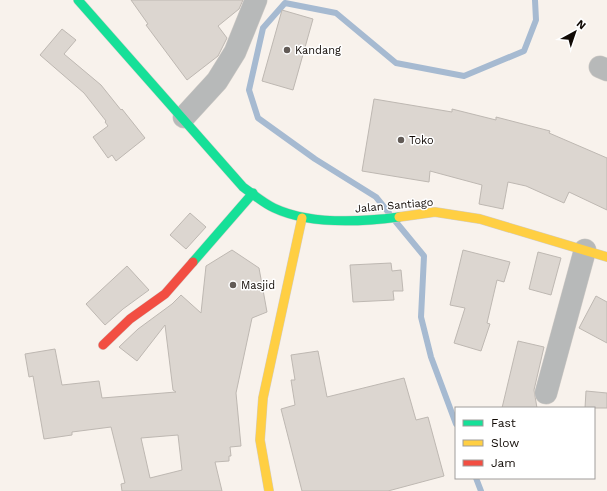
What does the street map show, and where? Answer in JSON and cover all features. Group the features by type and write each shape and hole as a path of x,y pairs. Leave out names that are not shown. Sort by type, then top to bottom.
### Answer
{"main road":[{"name":"Jalan Santiago","path":"78,0 184,117 243,187 273,208 302,218 367,221 435,212 480,219 607,257"},
{"path":"103,345 134,316 165,294 253,193"},
{"path":"269,491 260,440 263,398 302,218"}],"street":[{"path":"184,117 217,81 235,52 256,0"},
{"path":"546,393 585,250"}],"building":[{"path":"131,0 243,0 239,9 218,26 227,38 218,56 187,80 146,25 148,24"},
{"name":"Kandang","path":"282,10 313,19 293,90 262,81"},
{"path":"62,29 76,40 64,54 101,85 145,138 116,161 112,155 108,158 93,137 108,126 105,122 106,121 84,93 40,55"},
{"path":"374,99 452,112 452,109 496,120 496,117 550,131 549,133 607,158 607,210 569,192 564,203 526,186 508,182 503,209 479,204 482,185 430,171 429,182 362,171"},
{"path":"190,213 206,227 186,249 170,235"},
{"path":"232,250 259,268 267,312 252,318 236,393 241,446 230,447 231,456 229,456 229,461 215,462 222,491 122,491 121,484 125,483 111,427 72,432 72,435 44,439 33,376 29,377 25,354 55,349 62,385 99,381 102,398 176,392 173,390 165,325 137,361 119,347 138,329 172,304 181,295 201,313 206,266","holes":["178,435 182,470 150,478 141,438"]},
{"path":"463,250 510,262 504,282 497,280 487,323 490,324 481,351 454,343 465,308 450,305"},
{"path":"538,252 561,258 551,295 529,289"},
{"path":"391,263 392,271 401,270 403,291 393,291 394,300 353,302 350,265"},
{"path":"127,266 149,290 123,309 105,325 86,304"},
{"path":"596,296 607,302 607,343 579,328"},
{"path":"518,341 544,347 534,390 537,407 502,407"},
{"path":"318,351 327,397 404,378 416,420 428,417 444,476 388,491 302,491 281,409 295,405 291,380 295,380 291,355"},
{"path":"586,391 607,393 607,408 585,407"}],"waterway":[{"path":"389,213 376,197 315,159 258,118 249,90 263,28 285,3 336,13 396,63 464,76 524,51 536,20 535,0"},
{"path":"396,222 424,256 421,317 431,357 455,421"},
{"path":"476,479 481,491"}],"traffic: fast":[{"path":"78,0 243,187 262,201 274,208 288,213 319,220 352,221 399,217"},
{"path":"193,262 253,193"}],"traffic: slow":[{"path":"399,217 435,212 480,219 607,257"},
{"path":"269,491 260,440 263,398 302,218"}],"traffic: jam":[{"path":"103,345 130,319 165,294 193,262"}],"place":[{"name":"Kandang","path":"287,50"},
{"name":"Toko","path":"401,140"},
{"name":"Masjid","path":"233,285"}]}
